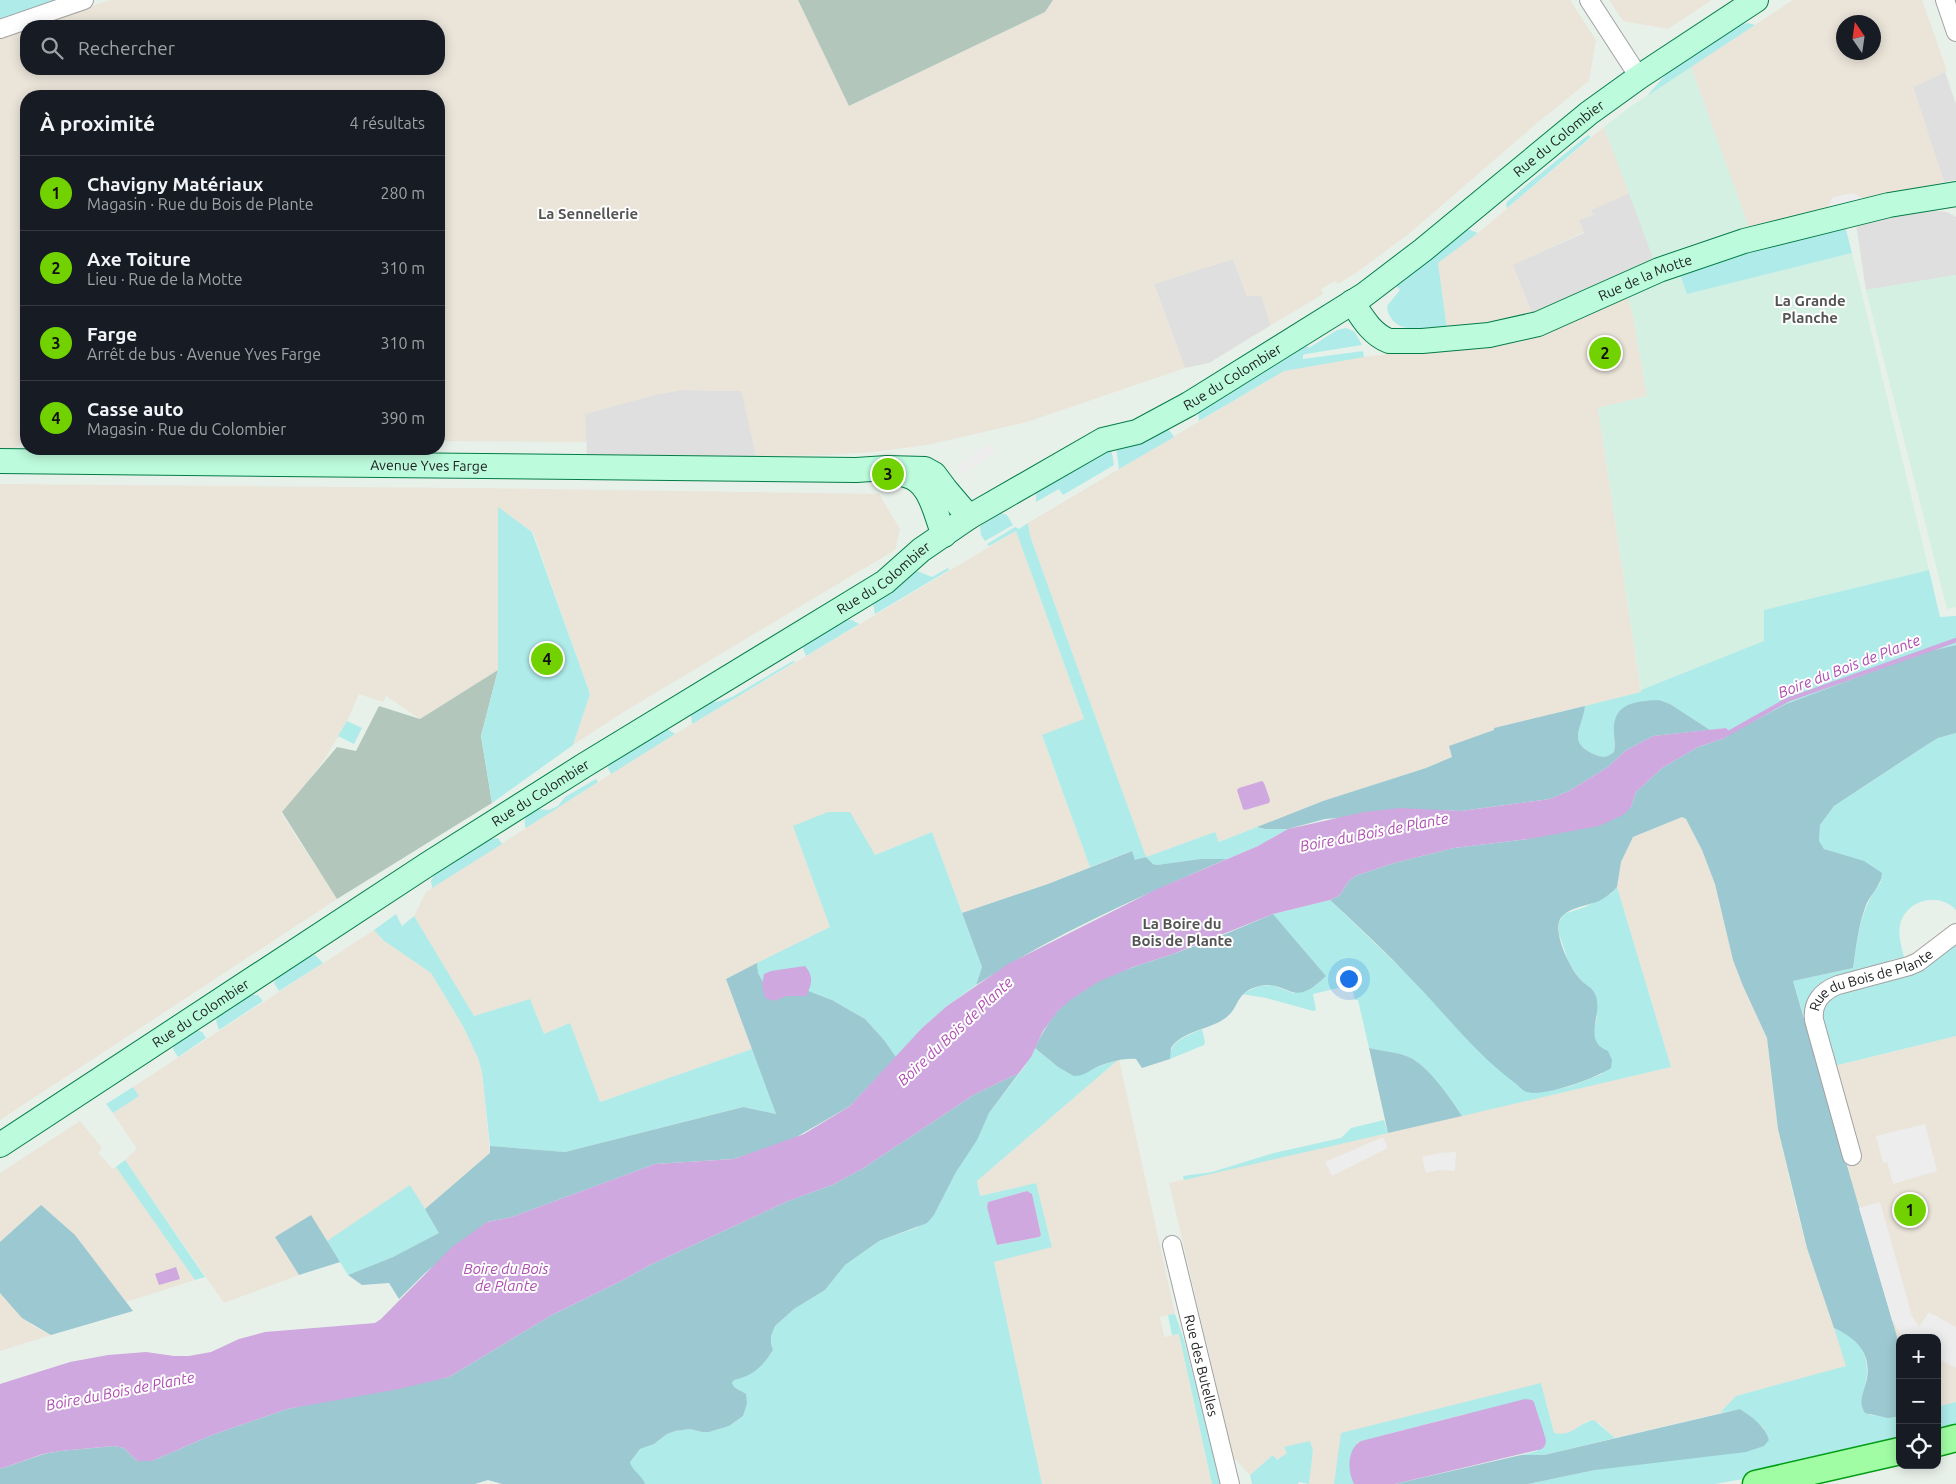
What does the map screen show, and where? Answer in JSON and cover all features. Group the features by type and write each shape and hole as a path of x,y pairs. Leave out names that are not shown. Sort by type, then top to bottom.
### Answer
{"main road":[{"name":"Rue du Colombier","path":"0,1145 436,859 588,763 885,582 921,550 969,517 1102,440 1137,432 1189,404 1358,298 1423,250 1574,124 1639,77 1756,0"},
{"name":"Rue de la Motte","path":"1358,298 1367,324 1380,338 1389,341 1422,341 1489,336 1528,327 1561,315 1672,264 1726,247 1890,204 1956,194"},
{"name":"Avenue Yves Farge","path":"0,461 856,470 887,468 925,469 934,474 969,517"},
{"name":"Avenue Yves Farge","path":"856,470 915,477 923,484 944,535"},
{"path":"1941,1442 1956,1438"},
{"path":"1756,1484 1896,1452"}],"street":[{"path":"26,20 84,0"},
{"path":"1589,0 1639,77"},
{"path":"1945,0 1956,32"},
{"path":"0,29 20,22"},
{"name":"Rue du Bois de Plante","path":"1852,1156 1814,1020 1813,1014 1817,1000 1829,988 1918,962 1956,933"},
{"name":"Rue des Butelles","path":"1172,1246 1230,1484"}],"shaded area":[{"path":"0,0 59,0 0,20"},
{"path":"110,0 798,0 850,106 1045,12 1053,0 1570,0 1596,40 1589,81 1537,123 1411,232 1356,273 1338,284 1335,281 1321,289 1323,294 1271,325 1261,296 1247,296 1233,259 1154,284 1185,368 1027,422 927,445 873,452 828,455 756,456 741,391 681,390 654,395 585,414 586,442 445,441 445,90 20,90 20,444 12,451 0,451 0,38 20,31 20,75 445,75 445,20 52,20"},
{"path":"798,0 1053,0 1045,12 849,106"},
{"path":"1609,0 1712,0 1668,29 1623,21"},
{"path":"1793,0 1922,0 1947,71 1913,87 1944,182 1749,228 1691,67"},
{"path":"1741,24 1755,25 1647,96 1668,72"},
{"path":"1691,67 1749,228 1690,245 1654,260 1604,127 1630,107"},
{"path":"1945,72 1956,104 1956,180 1944,182 1913,87"},
{"path":"1604,127 1629,193 1592,210 1593,215 1579,220 1584,232 1513,265 1532,313 1447,329 1438,263 1478,233"},
{"path":"1588,135 1591,137 1507,208 1507,202"},
{"path":"1629,193 1654,260 1593,289 1532,313 1512,265 1584,233 1579,220 1593,215 1591,210"},
{"path":"1853,193 1866,200 1827,209 1833,197"},
{"path":"1926,210 1947,212 1956,217 1956,275 1866,290 1856,224"},
{"path":"1845,226 1852,253 1687,294 1679,271"},
{"path":"1467,229 1478,233 1438,263 1447,329 1410,329 1395,322 1390,316 1387,306 1400,290 1397,286"},
{"path":"1852,253 1929,570 1764,610 1764,641 1641,690 1598,408 1647,396 1633,315 1627,294 1679,271 1687,294"},
{"path":"1233,259 1247,296 1261,295 1271,325 1209,363 1185,368 1154,284"},
{"path":"1956,275 1956,607 1947,609 1866,290"},
{"path":"1627,294 1633,315 1647,396 1598,408 1641,692 1494,728 1494,730 1450,746 1452,757 1426,768 1323,801 1219,842 1215,832 1146,857 1030,536 1028,523 1284,371 1344,359 1441,348"},
{"path":"1346,328 1355,332 1362,345 1306,354 1303,355 1303,359 1363,351 1364,357 1284,371 1199,421 1198,412 1305,345 1309,348 1337,330"},
{"path":"681,390 742,391 756,456 587,456 585,414 654,395"},
{"path":"1165,429 1170,431 1174,437 1119,469 1116,447"},
{"path":"989,443 995,453 962,475 957,466"},
{"path":"1111,448 1114,465 1063,495 1059,489 1036,502 1036,492"},
{"path":"0,484 879,494 900,529 895,550 625,711 573,745 590,694 533,532 498,508 498,670 420,719 386,696 383,702 359,694 347,721 326,757 281,813 337,899 0,1120"},
{"path":"498,507 532,532 590,694 573,745 492,803 481,736 498,670"},
{"path":"1002,513 1007,515 1013,525 985,541 981,535 980,526"},
{"path":"1028,523 1030,536 1146,857 1135,861 1131,851 1090,867 1042,735 1084,719 1016,531 989,546 987,544 1015,527 1019,529"},
{"path":"1016,531 1084,720 1042,736 1090,867 1048,884 962,913 932,832 875,855 793,826 830,927 726,979 752,1049 600,1102 570,1023 544,1034 530,999 474,1016 414,916 426,892 642,754"},
{"path":"948,568 949,570 875,614 873,603 915,570 932,577"},
{"path":"1929,570 1940,617 1956,616 1956,645 1922,653 1786,704 1731,733 1726,728 1710,730 1670,704 1659,700 1614,730 1614,752 1610,755 1599,756 1587,750 1578,740 1585,706 1641,692 1641,690 1764,641 1764,610"},
{"path":"845,620 852,620 859,624 806,656 803,648 804,644"},
{"path":"1956,645 1956,733 1938,738 1834,806 1820,825 1819,841 1824,849 1864,861 1882,873 1863,915 1853,968 1793,981 1896,1334 1896,1417 1888,1418 1865,1413 1863,1409 1862,1398 1868,1373 1865,1356 1857,1343 1843,1332 1834,1328 1807,1248 1778,1129 1767,1038 1733,960 1715,884 1702,850 1686,819 1682,817 1633,837 1621,862 1617,887 1599,901 1576,908 1561,917 1558,928 1561,944 1572,968 1580,979 1594,992 1597,1008 1594,1033 1600,1046 1608,1051 1612,1060 1611,1068 1604,1072 1583,1081 1546,1092 1527,1092 1501,1072 1475,1048 1363,930 1330,900 1340,895 1348,882 1355,876 1394,863 1454,848 1529,839 1631,807 1636,792 1662,768 1698,747 1725,738 1786,704 1922,653"},
{"path":"793,661 795,662 692,724 691,713 707,703 732,697"},
{"path":"498,670 481,736 492,803 337,899 282,812 337,747 356,751 379,706 420,719"},
{"path":"1659,700 1670,704 1710,730 1653,736 1625,751 1608,767 1569,791 1550,799 1461,811 1432,810 1325,819 1288,829 1257,827 1323,801 1426,768 1452,757 1449,746 1494,730 1494,728 1585,706 1578,740 1587,750 1599,756 1608,756 1614,752 1614,724 1622,709 1633,703"},
{"path":"347,721 362,728 354,744 338,736"},
{"path":"666,728 675,734 611,774 608,768 610,762"},
{"path":"1956,733 1956,910 1949,904 1934,900 1918,903 1911,907 1905,913 1899,930 1904,957 1890,960 1891,964 1848,973 1823,984 1807,1004 1805,1020 1793,981 1853,968 1864,912 1881,882 1839,854 1824,849 1819,841 1820,825 1834,806 1938,738"},
{"path":"596,779 598,782 526,828 525,819 536,809 549,810 558,806 565,797"},
{"path":"828,812 850,812 875,855 932,832 982,967 976,985 947,1006 922,1028 896,1057 865,1019 832,1000 798,987 763,982 758,973 757,963 830,927 793,826"},
{"path":"1682,817 1686,819 1702,850 1715,884 1733,960 1767,1038 1778,1129 1794,1199 1807,1248 1847,1366 1736,1396 1720,1413 1615,1438 1598,1422 1587,1421 1575,1430 1562,1435 1554,1433 1541,1383 1336,1469 1334,1484 1309,1484 1313,1450 1284,1447 1288,1453 1276,1460 1273,1455 1250,1475 1233,1457 1169,1183 1671,1067 1617,887 1621,862 1633,837"},
{"path":"1257,827 1288,829 1258,846 1227,859 1200,859 1157,865 1153,864 1146,857 1215,832 1219,842"},
{"path":"498,838 502,844 432,888 431,881 434,875 474,847 491,839"},
{"path":"1132,851 1135,860 1146,857 1153,864 1157,865 1200,859 1227,859 1067,932 976,985 982,967 962,913 1048,884"},
{"path":"1617,887 1671,1067 1462,1116 1439,1084 1418,1062 1401,1054 1369,1048 1358,1000 1355,1000 1351,985 1313,994 1316,1010 1313,1011 1266,998 1242,994 1259,986 1272,985 1293,993 1316,985 1326,976 1273,914 1330,900 1414,981 1472,1044 1549,1091 1571,1086 1602,1074 1601,1048 1595,1040 1593,1032 1597,1018 1594,993 1579,978 1569,963 1559,934 1559,922 1564,914 1585,907 1612,893"},
{"path":"396,914 402,926 414,916 474,1016 530,999 544,1034 570,1023 600,1102 752,1049 776,1114 742,1107 565,1152 490,1146 482,1072 478,1058 463,1026 431,973 383,940 374,930"},
{"path":"1273,914 1326,976 1304,992 1297,993 1268,985 1249,990 1240,998 1233,1011 1224,1019 1188,1034 1176,1042 1171,1048 1170,1059 1142,1068 1136,1059 1125,1059 1108,1063 1082,1075 1074,1076 1058,1067 1035,1048 1057,1012 1081,991 1095,983 1198,945"},
{"path":"374,930 383,940 431,973 463,1026 478,1058 482,1072 490,1153 425,1209 410,1186 327,1241 310,1216 275,1237 299,1275 224,1303 125,1160 137,1149 113,1113 139,1096 133,1087"},
{"path":"1956,942 1956,1036 1834,1066 1822,1022 1823,1010 1829,1001 1851,989 1919,970 1934,961"},
{"path":"315,955 323,963 279,991 274,983 277,977 310,956"},
{"path":"757,963 758,973 763,982 798,987 832,1000 865,1019 896,1057 850,1106 793,1139 734,1159 655,1164 512,1217 487,1222 424,1274 399,1299 389,1283 362,1285 348,1275 393,1257 439,1233 425,1209 490,1153 490,1146 565,1152 743,1107 776,1114 726,979"},
{"path":"251,995 258,995 263,1001 219,1030 216,1021 218,1016"},
{"path":"1202,1029 1204,1045 1170,1059 1176,1043"},
{"path":"196,1030 202,1032 206,1038 178,1057 173,1049 175,1043"},
{"path":"1956,1036 1956,1402 1941,1406 1941,1334 1896,1334 1819,1070"},
{"path":"1035,1048 1058,1067 1092,1069 1119,1059 977,1181 980,1196 1036,1183 1052,1247 994,1262 1042,1484 645,1484 631,1467 630,1461 640,1449 654,1444 667,1434 675,1431 690,1429 709,1432 729,1426 743,1416 747,1404 740,1390 732,1384 734,1380 746,1376 757,1369 773,1350 771,1336 775,1326 794,1309 825,1290 845,1265 879,1241 916,1228 934,1215 989,1113 1025,1066","holes":["1027,1191 1032,1194 1041,1235 998,1245 987,1207 988,1202"]},
{"path":"1369,1048 1401,1054 1418,1062 1439,1084 1462,1116 1388,1133"},
{"path":"1119,1059 1175,1314 1160,1317 1164,1337 1179,1334 1212,1484 1042,1484 994,1262 1052,1246 1036,1183 980,1196 977,1181"},
{"path":"1019,1073 989,1113 977,1140 956,1172 934,1215 927,1223 879,1241 845,1265 825,1290 794,1309 775,1326 771,1336 773,1350 765,1361 757,1370 747,1376 734,1380 732,1383 734,1387 746,1394 747,1404 743,1416 729,1426 709,1432 690,1429 675,1431 667,1434 654,1444 640,1449 630,1462 645,1484 502,1484 488,1480 475,1484 0,1484 0,1469 44,1454 114,1446 124,1448 137,1461 152,1461 212,1435 287,1409 449,1377 550,1316 650,1265 788,1201 832,1185 862,1169 975,1094"},
{"path":"133,1087 139,1096 113,1113 106,1104"},
{"path":"1384,1120 1388,1133 1184,1180 1183,1176 1212,1172 1274,1153 1341,1138 1351,1128"},
{"path":"80,1121 102,1148 98,1153 113,1169 116,1167 195,1280 126,1302 75,1235 41,1205 0,1242 0,1173"},
{"path":"1925,1124 1937,1171 1893,1184 1887,1162 1883,1163 1876,1136"},
{"path":"1383,1137 1388,1148 1332,1176 1325,1162"},
{"path":"1456,1152 1455,1171 1439,1170 1426,1173 1422,1157"},
{"path":"125,1160 205,1277 195,1280 116,1167"},
{"path":"410,1185 440,1233 393,1257 348,1275 327,1241"},
{"path":"1880,1202 1912,1316 1919,1327 1929,1312 1956,1327 1956,1368 1941,1360 1941,1334 1901,1334 1892,1320 1859,1208"},
{"path":"41,1205 75,1235 133,1311 51,1335 22,1318 0,1293 0,1242"},
{"path":"311,1215 340,1262 299,1275 275,1237"},
{"path":"0,1293 33,1326 51,1335 0,1351"},
{"path":"1175,1314 1184,1340 1221,1484 1212,1484 1179,1334 1172,1335 1168,1315"},
{"path":"1834,1328 1848,1335 1862,1350 1865,1356 1867,1372 1866,1391 1870,1415 1896,1416 1896,1446 1789,1471 1715,1484 1528,1484 1595,1470 1769,1440 1763,1427 1740,1409 1720,1413 1736,1396 1846,1366"},
{"path":"1541,1383 1554,1433 1566,1433 1594,1420 1615,1438 1544,1455 1521,1455 1537,1451 1545,1436 1541,1428 1465,1414 1358,1442 1353,1450 1354,1484 1334,1484 1341,1433"},
{"path":"1956,1402 1956,1430 1941,1434 1941,1406"},
{"path":"1740,1409 1764,1430 1769,1440 1764,1446 1746,1452 1595,1470 1528,1484 1395,1484 1521,1455 1544,1455"},
{"path":"1310,1441 1313,1450 1309,1484 1299,1482 1298,1484 1252,1484 1250,1475 1273,1455 1277,1460 1287,1453 1284,1447"}],"water":[{"name":"Boire du Bois de Plante","path":"1726,728 1731,733 1725,738 1698,747 1662,768 1636,792 1631,807 1623,815 1599,826 1529,839 1454,848 1394,863 1355,876 1348,882 1340,895 1330,900 1273,914 1098,982 1070,1000 1058,1011 1043,1031 1031,1057 1019,1073 975,1094 862,1169 832,1185 788,1201 650,1265 550,1316 449,1377 399,1389 287,1409 212,1435 152,1461 137,1461 124,1448 114,1446 43,1454 0,1469 0,1384 70,1362 108,1355 146,1352 189,1356 211,1352 239,1339 265,1332 375,1323 452,1247 487,1222 512,1217 655,1164 734,1159 804,1134 850,1106 922,1028 947,1006 1008,964 1157,889 1258,846 1288,829 1364,812 1400,808 1461,811 1550,799 1569,791 1608,767 1625,751 1653,736"},
{"path":"1262,781 1270,800 1269,803 1243,809 1237,790"},
{"path":"805,966 811,977 810,988 806,996 787,996 774,1001 765,998 762,986 764,974 771,971"},
{"path":"1027,1191 1032,1194 1041,1235 1039,1237 997,1245 987,1207 988,1202"},
{"path":"176,1267 180,1279 159,1285 155,1274"},
{"path":"1525,1399 1534,1402 1546,1441 1542,1449 1395,1484 1354,1484 1349,1467 1353,1449 1361,1441"}],"waterway":[{"name":"Boire du Bois de Plante","path":"1727,734 1787,700 1956,640"}],"place":[{"name":"Axe Toiture","path":"1605,353"},
{"name":"Farge","path":"888,474"},
{"name":"Casse auto","path":"547,659"},
{"name":"Chavigny Matériaux","path":"1910,1210"}],"district":[{"name":"La Sennellerie","path":"588,213"},
{"name":"La Grande Planche","path":"1810,308"},
{"name":"La Boire du Bois de Plante","path":"1182,932"}]}
